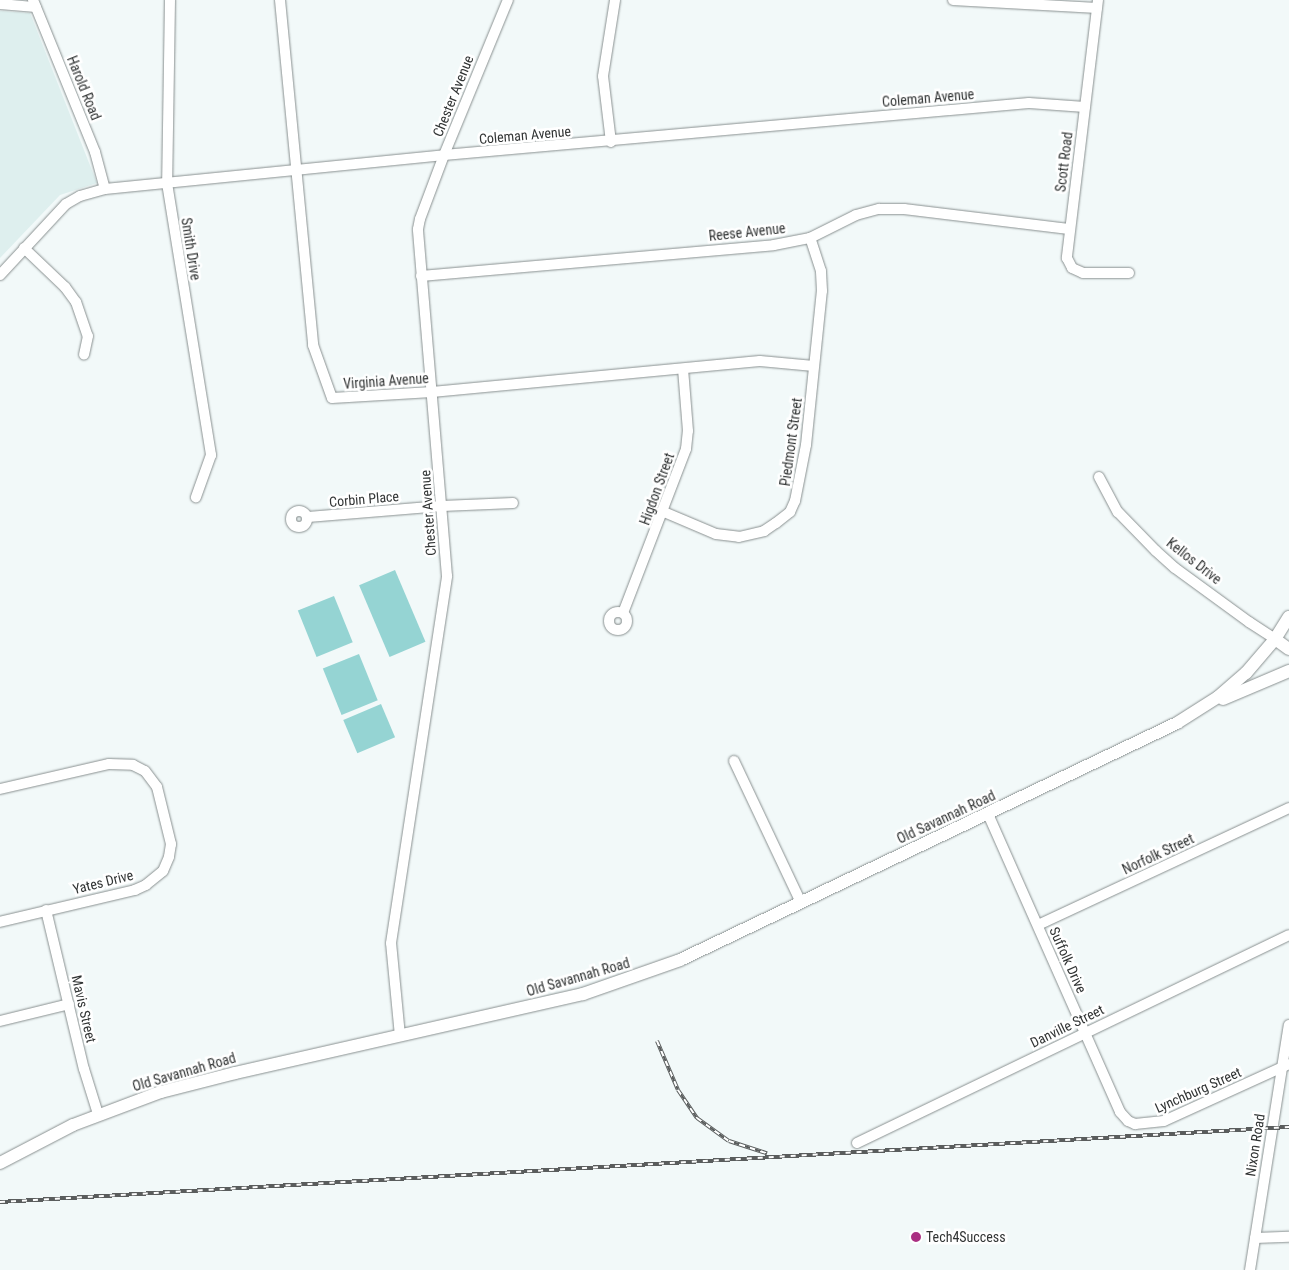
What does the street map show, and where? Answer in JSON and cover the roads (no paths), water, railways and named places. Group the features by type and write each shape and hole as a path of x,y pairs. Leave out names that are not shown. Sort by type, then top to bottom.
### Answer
{"main road":[{"path":"1201,709 1241,678 1275,639 1289,617"},
{"name":"Kellos Drive","path":"1275,639 1289,649"},
{"path":"1201,709 1289,671"},
{"name":"Old Savannah Road","path":"0,1163 98,1114 161,1092 218,1077 583,994 680,960 988,814 1201,709"}],"street":[{"name":"Smith Drive","path":"170,0 167,183 211,455 196,497"},
{"name":"Virginia Avenue","path":"280,0 313,345 332,398 432,392 760,361 814,366"},
{"name":"Chester Avenue","path":"400,1036 391,943 447,576 418,236 420,218 444,155 508,0"},
{"path":"611,142 603,76 615,0"},
{"path":"953,0 1097,4"},
{"path":"0,4 34,3"},
{"name":"Harold Road","path":"34,3 95,152 105,189"},
{"name":"Scott Road","path":"1097,4 1067,258 1072,268 1089,273 1129,273"},
{"name":"Coleman Avenue","path":"0,275 66,204 80,196 105,189 444,155 611,142 1029,103 1085,107"},
{"name":"Reese Avenue","path":"421,276 774,245 810,238 856,215 879,209 904,209 1069,230"},
{"name":"Piedmont Street","path":"664,512 716,534 739,537 764,531 790,512 800,486 822,283 821,272 810,238"},
{"path":"24,248 65,287 76,302 88,336 84,355"},
{"name":"Higdon Street","path":"623,613 664,512 688,441 683,369"},
{"name":"Kellos Drive","path":"1099,477 1118,512 1156,551 1248,622 1275,639"},
{"name":"Corbin Place","path":"308,517 442,506 513,503"},
{"path":"734,760 801,903"},
{"name":"Yates Drive","path":"0,789 108,764 125,763 145,772 154,781 161,796 171,838 168,863 159,876 135,890 0,922"},
{"name":"Norfolk Street","path":"1038,925 1289,808"},
{"name":"Suffolk Drive","path":"988,814 1123,1117"},
{"name":"Mavis Street","path":"46,910 84,1069 98,1114"},
{"name":"Danville Street","path":"857,1143 1289,935"},
{"path":"0,1021 69,1004"},
{"name":"Nixon Road","path":"1250,1270 1286,1064 1289,1025"},
{"name":"Lynchburg Street","path":"1123,1117 1134,1124 1164,1122 1286,1064"},
{"path":"1255,1238 1289,1237"}],"railway":[{"path":"657,1041 678,1090 697,1118 729,1141 767,1153"},
{"path":"0,1202 1289,1127"}],"place":[{"name":"Tech4Success","path":"916,1237"}]}
